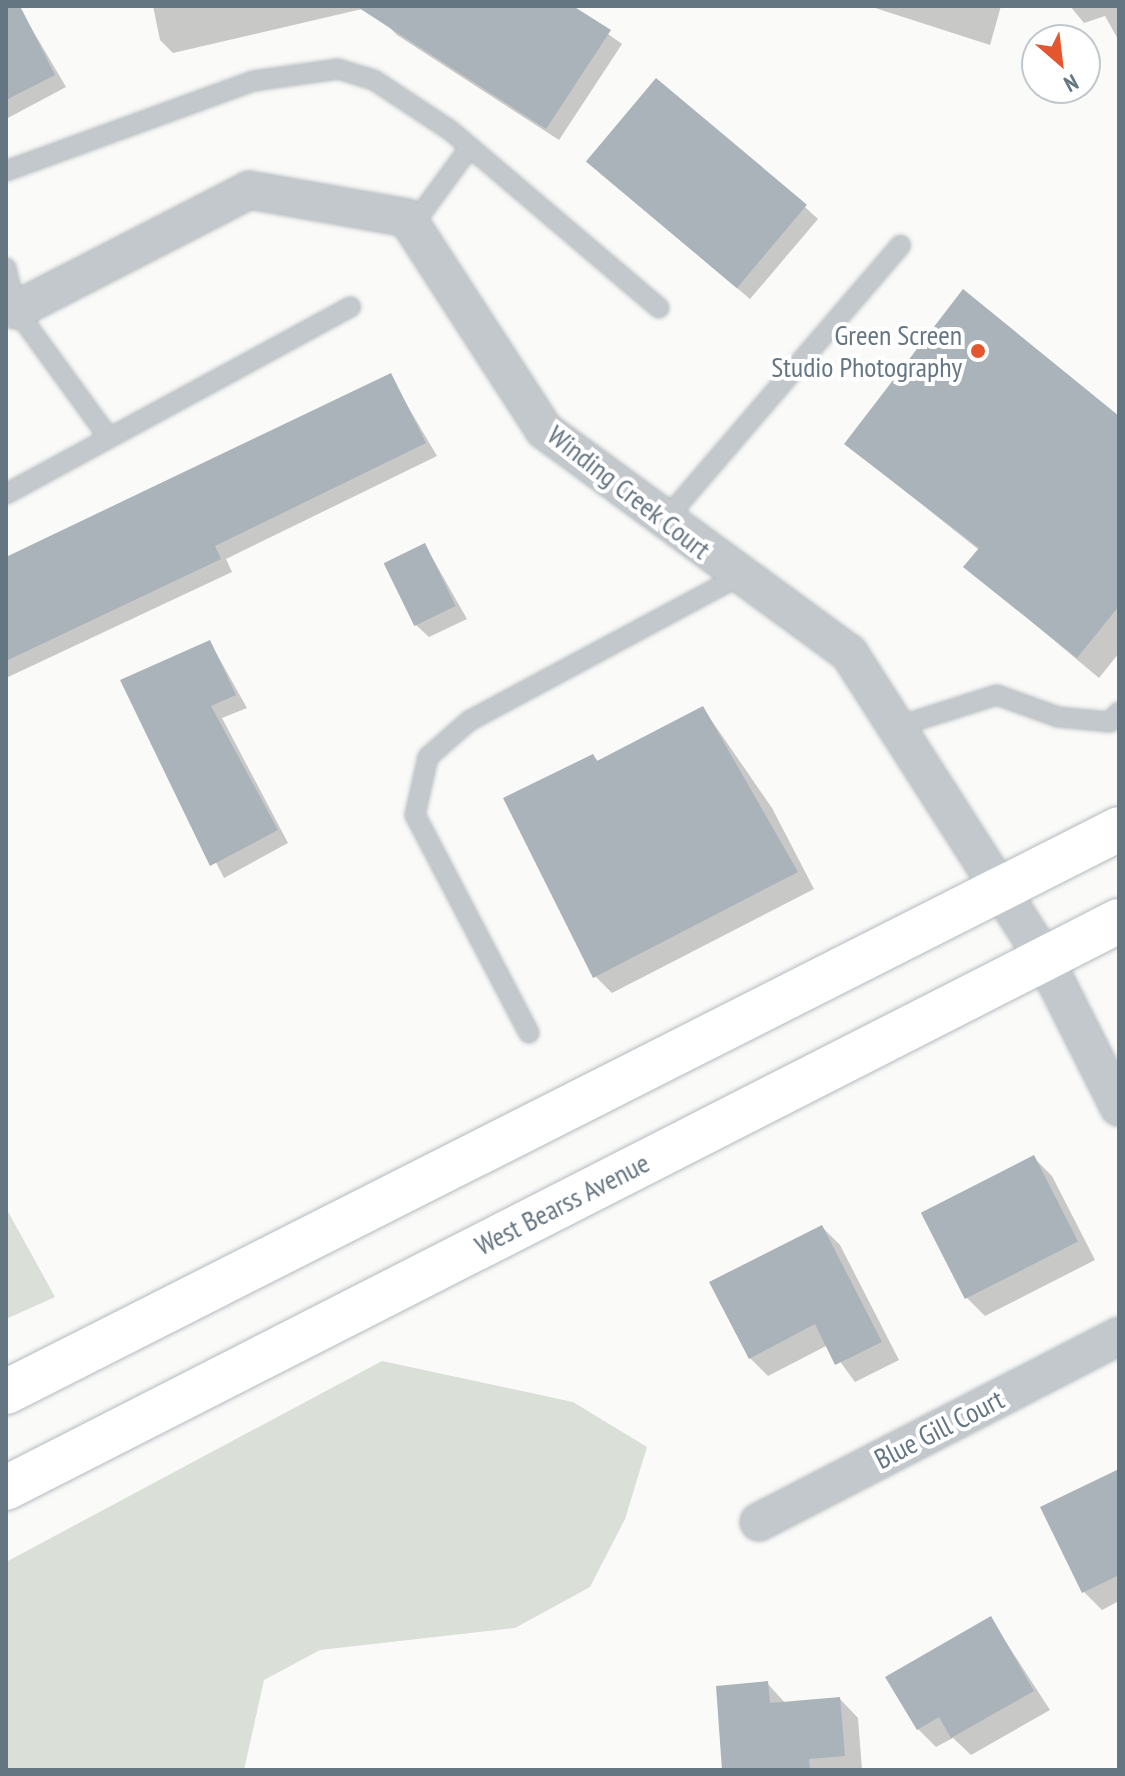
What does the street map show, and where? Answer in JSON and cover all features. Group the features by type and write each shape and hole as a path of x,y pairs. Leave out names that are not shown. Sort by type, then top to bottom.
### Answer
{"main road":[{"path":"6,1392 1119,829"},
{"name":"West Bearss Avenue","path":"6,1488 1119,921"}],"street":[{"path":"16,310 249,190 407,218 412,226"},
{"name":"Winding Creek Court","path":"412,226 544,430 739,576 849,653 1044,958 1119,1107"},
{"name":"Blue Gill Court","path":"759,1522 1119,1336"}],"lane":[{"path":"6,171 253,81 338,69 374,80 470,147 659,308"},
{"path":"412,226 470,147"},
{"path":"665,520 901,245"},
{"path":"6,268 16,310 109,438"},
{"path":"6,494 351,307"},
{"path":"529,1033 415,815 428,757 469,721 739,576"},
{"path":"896,727 997,695 1058,717 1110,722 1119,712"}],"shaded area":[{"path":"6,1208 55,1297 6,1319"},
{"path":"382,1361 573,1402 647,1447 625,1519 590,1587 515,1628 320,1650 264,1680 244,1770 6,1770 6,1562"}],"building":[{"path":"6,6 20,6 55,75 6,100"},
{"path":"356,6 573,6 611,30 546,129"},
{"path":"656,78 807,205 737,288 586,161"},
{"path":"963,289 1119,416 1119,606 1077,658 963,567 979,548 844,444"},
{"path":"391,373 426,443 215,546 221,559 6,661 6,557"},
{"path":"425,543 456,606 414,626 384,563"},
{"path":"210,640 236,695 211,706 278,830 210,866 120,680"},
{"path":"703,706 798,872 593,978 503,798 593,754 597,761"},
{"path":"1034,1155 1078,1241 965,1299 921,1213"},
{"path":"822,1225 882,1342 835,1365 815,1324 749,1359 709,1282"},
{"path":"1119,1469 1119,1575 1082,1593 1040,1507"},
{"path":"991,1616 1034,1691 951,1738 939,1717 917,1730 885,1677"},
{"path":"768,1681 770,1703 840,1697 845,1756 809,1759 810,1770 722,1770 716,1686"}],"place":[{"name":"Green Screen Studio Photography","path":"978,351"}]}
